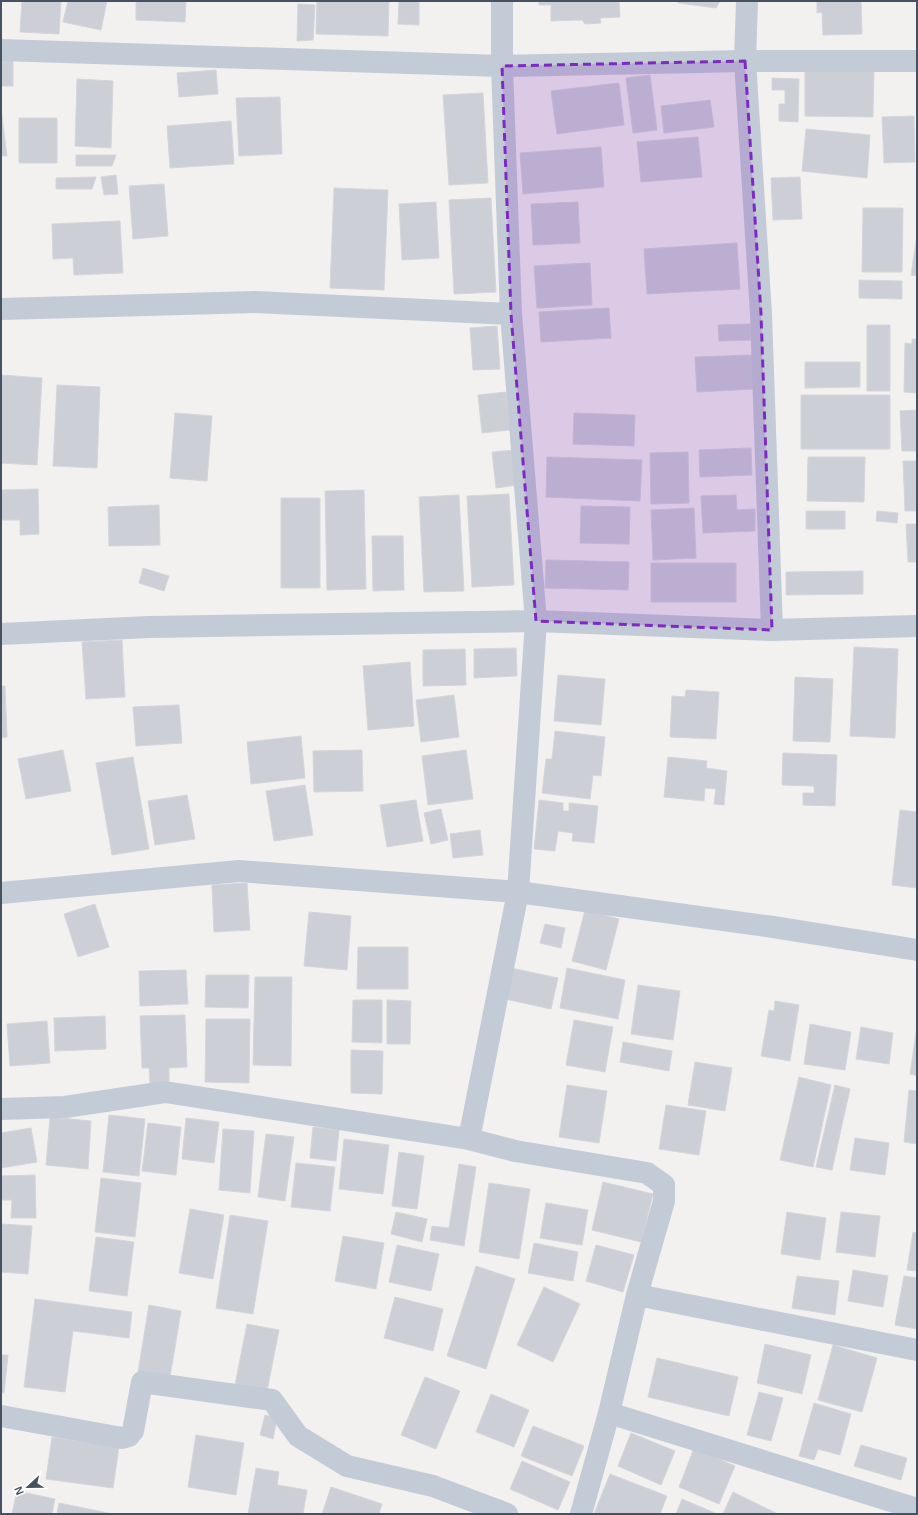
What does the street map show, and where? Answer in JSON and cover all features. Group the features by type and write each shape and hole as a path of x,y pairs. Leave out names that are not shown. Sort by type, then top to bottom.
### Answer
{"street":[{"path":"469,1139 518,892 536,621 511,314 502,66 502,1"},
{"path":"747,1 745,61 761,314 772,630"},
{"path":"1,50 502,66 745,61 917,62"},
{"path":"1,309 255,302 511,314"},
{"path":"1,634 149,627 536,621 772,630 917,626"},
{"path":"1,893 239,871 518,892 781,928 917,950"},
{"path":"1,1110 65,1107 165,1092 469,1139 515,1151 647,1173 664,1184 664,1201 637,1295 609,1413 581,1514"},
{"path":"637,1295 917,1350"},
{"path":"1,1416 122,1438 129,1436 133,1431 142,1382 272,1400 298,1436 347,1466 433,1486 507,1514"},
{"path":"609,1413 917,1509"}],"highlighted area":[{"path":"745,61 761,314 772,630 536,621 511,314 502,66"}],"building":[{"path":"22,1 61,1 59,34 20,32"},
{"path":"68,1 107,1 101,30 63,22"},
{"path":"136,1 186,1 185,22 136,20"},
{"path":"317,1 389,1 388,36 316,34"},
{"path":"399,1 419,1 419,25 398,24"},
{"path":"539,1 619,1 620,17 600,18 601,23 585,24 582,20 551,21 551,5 539,5"},
{"path":"676,1 720,1 716,8 679,3"},
{"path":"817,1 861,1 862,34 823,35 822,12 817,13"},
{"path":"298,4 315,5 313,40 297,41"},
{"path":"13,60 13,86 1,86 1,61"},
{"path":"805,67 874,68 873,117 805,116"},
{"path":"216,70 218,94 179,97 177,73"},
{"path":"650,75 657,130 633,133 626,78"},
{"path":"772,78 799,79 798,122 779,121 779,104 785,104 785,90 772,90"},
{"path":"77,79 113,81 111,148 75,146"},
{"path":"619,83 624,125 557,134 551,91"},
{"path":"483,93 488,183 449,185 443,95"},
{"path":"280,97 282,154 239,156 236,98"},
{"path":"710,100 714,127 664,133 661,106"},
{"path":"1,109 7,156 1,156"},
{"path":"914,116 915,162 884,163 882,117"},
{"path":"19,118 57,118 57,163 19,163"},
{"path":"231,121 234,164 170,168 167,126"},
{"path":"806,129 870,135 867,178 802,171"},
{"path":"698,137 702,177 641,182 637,142"},
{"path":"601,147 604,187 523,194 520,153"},
{"path":"76,155 116,155 112,166 76,166"},
{"path":"116,175 118,194 104,195 101,177"},
{"path":"96,177 92,189 56,189 56,178"},
{"path":"800,177 802,219 773,220 771,178"},
{"path":"164,184 168,236 133,239 129,186"},
{"path":"334,188 388,190 384,290 330,288"},
{"path":"491,198 496,292 454,294 449,200"},
{"path":"436,202 439,258 402,260 399,204"},
{"path":"578,202 580,243 533,245 531,204"},
{"path":"863,208 903,208 902,272 862,272"},
{"path":"120,221 123,273 74,275 73,258 53,259 52,224"},
{"path":"917,235 917,276 911,275"},
{"path":"737,243 740,289 647,294 644,249"},
{"path":"590,263 592,305 537,308 534,266"},
{"path":"859,280 902,281 902,299 859,298"},
{"path":"609,308 611,338 541,342 539,312"},
{"path":"750,324 751,340 719,341 718,325"},
{"path":"867,325 890,325 890,391 867,391"},
{"path":"497,326 500,369 473,370 470,328"},
{"path":"912,339 917,339 917,393 904,392 905,343 912,344"},
{"path":"752,355 754,389 697,392 695,357"},
{"path":"805,362 860,362 860,387 805,388"},
{"path":"1,375 42,378 37,465 1,463"},
{"path":"57,385 100,387 97,468 53,466"},
{"path":"506,392 510,430 482,433 478,395"},
{"path":"801,395 890,395 890,449 801,449"},
{"path":"917,410 917,451 902,451 900,411"},
{"path":"175,413 212,416 207,481 170,478"},
{"path":"574,413 635,415 634,446 573,444"},
{"path":"751,448 752,475 700,477 699,450"},
{"path":"514,450 518,485 496,488 492,452"},
{"path":"688,452 689,503 651,504 650,453"},
{"path":"547,457 642,460 640,501 546,497"},
{"path":"808,457 865,457 864,502 807,501"},
{"path":"903,461 917,461 917,511 905,511"},
{"path":"38,489 39,534 20,535 20,520 1,520 1,490"},
{"path":"364,490 366,589 327,590 325,491"},
{"path":"509,494 514,585 472,587 467,496"},
{"path":"459,495 464,591 424,592 419,497"},
{"path":"736,495 737,510 755,509 755,531 703,533 701,496"},
{"path":"281,498 320,498 320,588 281,588"},
{"path":"159,505 160,545 109,546 108,507"},
{"path":"581,506 630,507 629,544 580,543"},
{"path":"694,508 696,558 653,560 651,510"},
{"path":"806,511 845,511 845,529 806,529"},
{"path":"877,511 898,513 897,523 876,521"},
{"path":"906,524 917,524 917,562 908,562"},
{"path":"372,536 403,536 404,590 373,591"},
{"path":"546,560 629,562 628,590 545,588"},
{"path":"651,563 736,563 736,602 651,602"},
{"path":"143,568 169,576 164,591 139,583"},
{"path":"863,571 863,594 786,595 786,572"},
{"path":"122,640 125,697 86,699 82,642"},
{"path":"854,647 898,649 895,738 850,736"},
{"path":"516,648 517,676 474,678 474,649"},
{"path":"465,649 466,685 423,686 423,650"},
{"path":"410,662 414,726 368,730 363,666"},
{"path":"558,675 605,679 601,725 554,721"},
{"path":"795,677 833,679 830,742 793,741"},
{"path":"1,686 5,686 7,737 1,738"},
{"path":"686,690 719,692 716,739 670,737 672,696 685,697"},
{"path":"454,695 459,737 421,742 416,700"},
{"path":"179,705 182,743 136,746 133,707"},
{"path":"555,731 605,737 601,776 593,775 590,799 542,793 546,759 552,759"},
{"path":"301,736 305,778 251,784 247,742"},
{"path":"63,750 71,791 26,799 18,759"},
{"path":"362,750 363,791 314,792 313,751"},
{"path":"466,750 473,799 428,805 422,756"},
{"path":"783,753 837,755 835,806 803,805 803,793 814,793 814,786 782,785"},
{"path":"133,757 149,849 112,855 96,763"},
{"path":"668,757 707,761 706,768 727,771 724,805 714,804 716,789 705,788 704,801 664,797"},
{"path":"305,785 313,835 274,841 266,791"},
{"path":"187,795 195,839 155,845 148,801"},
{"path":"416,800 423,841 387,847 380,805"},
{"path":"539,800 563,803 563,811 569,811 569,803 598,806 594,843 572,841 573,833 558,831 555,851 534,849"},
{"path":"441,809 448,840 431,844 424,813"},
{"path":"900,810 917,812 917,888 892,885"},
{"path":"480,830 483,855 453,858 450,834"},
{"path":"247,883 250,930 214,932 212,885"},
{"path":"95,904 109,947 78,957 64,914"},
{"path":"585,910 619,919 606,970 572,961"},
{"path":"309,912 351,916 347,970 304,966"},
{"path":"545,924 565,928 561,948 540,943"},
{"path":"358,947 408,947 408,989 357,989"},
{"path":"511,968 558,978 551,1009 505,999"},
{"path":"567,968 625,980 618,1019 560,1008"},
{"path":"186,970 188,1004 140,1006 139,971"},
{"path":"206,975 249,975 248,1008 205,1007"},
{"path":"255,977 292,977 291,1066 253,1065"},
{"path":"638,985 680,991 673,1040 631,1034"},
{"path":"353,1000 382,1000 382,1043 352,1042"},
{"path":"387,1000 411,1001 410,1044 387,1044"},
{"path":"775,1001 799,1005 790,1061 761,1056 769,1010 774,1011"},
{"path":"185,1015 187,1067 169,1068 169,1084 150,1084 149,1068 142,1068 140,1016"},
{"path":"105,1016 106,1049 55,1051 54,1018"},
{"path":"206,1019 250,1019 249,1083 205,1082"},
{"path":"574,1020 613,1027 605,1072 566,1065"},
{"path":"47,1021 50,1063 10,1066 7,1024"},
{"path":"810,1024 851,1032 845,1070 804,1064"},
{"path":"917,1026 917,1076 910,1074"},
{"path":"861,1027 893,1033 889,1064 856,1059"},
{"path":"623,1042 672,1051 669,1071 620,1062"},
{"path":"351,1050 383,1051 382,1094 351,1093"},
{"path":"695,1062 732,1068 725,1111 688,1105"},
{"path":"799,1077 831,1085 813,1167 780,1160"},
{"path":"567,1085 607,1091 599,1143 559,1137"},
{"path":"835,1085 850,1089 832,1170 816,1167"},
{"path":"909,1090 917,1091 917,1144 904,1142"},
{"path":"666,1105 706,1111 699,1155 659,1149"},
{"path":"109,1115 145,1119 139,1176 103,1172"},
{"path":"50,1117 91,1121 88,1169 46,1165"},
{"path":"186,1118 219,1122 214,1163 182,1159"},
{"path":"148,1123 181,1127 176,1175 142,1171"},
{"path":"313,1127 339,1130 336,1161 310,1158"},
{"path":"31,1128 37,1162 1,1168 1,1133"},
{"path":"223,1129 254,1131 250,1193 219,1190"},
{"path":"266,1134 294,1137 285,1201 258,1197"},
{"path":"855,1138 889,1143 885,1175 850,1170"},
{"path":"344,1139 389,1145 383,1194 339,1189"},
{"path":"399,1152 424,1156 417,1209 392,1206"},
{"path":"296,1163 335,1167 330,1211 291,1207"},
{"path":"459,1164 476,1167 464,1246 430,1240 432,1226 449,1228"},
{"path":"35,1175 36,1218 11,1218 12,1200 1,1200 1,1176"},
{"path":"101,1178 141,1183 135,1237 95,1232"},
{"path":"603,1182 653,1194 641,1242 592,1230"},
{"path":"489,1183 530,1189 519,1259 479,1252"},
{"path":"546,1203 588,1210 582,1245 540,1238"},
{"path":"190,1209 224,1215 213,1279 179,1273"},
{"path":"396,1212 427,1219 422,1242 391,1234"},
{"path":"787,1212 826,1218 820,1260 781,1254"},
{"path":"841,1212 880,1216 875,1257 836,1252"},
{"path":"230,1215 268,1221 253,1314 216,1308"},
{"path":"1,1224 32,1226 28,1274 1,1272"},
{"path":"913,1232 917,1233 917,1271 907,1270"},
{"path":"343,1236 384,1243 376,1289 335,1281"},
{"path":"96,1237 134,1242 127,1296 89,1291"},
{"path":"534,1243 578,1252 573,1281 528,1273"},
{"path":"397,1245 439,1254 431,1291 389,1282"},
{"path":"596,1245 634,1255 623,1292 586,1281"},
{"path":"476,1266 515,1279 486,1369 447,1356"},
{"path":"853,1270 888,1276 883,1307 848,1301"},
{"path":"797,1276 839,1281 835,1315 792,1308"},
{"path":"904,1276 917,1278 917,1329 895,1325"},
{"path":"544,1287 580,1304 553,1362 517,1345"},
{"path":"395,1297 443,1309 433,1351 384,1338"},
{"path":"35,1299 132,1312 129,1338 73,1331 65,1392 24,1387"},
{"path":"149,1305 181,1311 170,1377 138,1372"},
{"path":"247,1324 279,1330 267,1391 235,1385"},
{"path":"765,1344 811,1355 802,1394 757,1383"},
{"path":"833,1345 877,1358 862,1412 818,1400"},
{"path":"1,1355 8,1355 4,1393 1,1393"},
{"path":"657,1358 738,1377 729,1416 648,1397"},
{"path":"425,1377 460,1391 436,1449 401,1435"},
{"path":"759,1392 783,1398 771,1441 747,1435"},
{"path":"491,1394 529,1410 514,1447 476,1432"},
{"path":"814,1403 851,1414 840,1455 818,1449 814,1460 799,1456"},
{"path":"265,1415 277,1418 273,1439 260,1435"},
{"path":"533,1426 584,1446 572,1476 521,1456"},
{"path":"631,1433 675,1451 661,1485 618,1466"},
{"path":"196,1435 244,1443 236,1495 188,1487"},
{"path":"52,1437 119,1447 113,1488 46,1479"},
{"path":"861,1445 907,1458 901,1480 854,1466"},
{"path":"694,1448 735,1466 719,1504 679,1487"},
{"path":"522,1461 570,1482 558,1510 510,1489"},
{"path":"256,1468 279,1472 277,1485 307,1490 303,1514 248,1514"},
{"path":"610,1474 667,1496 660,1514 594,1514"},
{"path":"331,1487 382,1504 379,1514 322,1514"},
{"path":"17,1491 55,1499 52,1514 12,1514"},
{"path":"733,1492 778,1514 723,1514"},
{"path":"682,1499 715,1513 715,1514 676,1514"},
{"path":"59,1503 113,1514 57,1514"}]}
